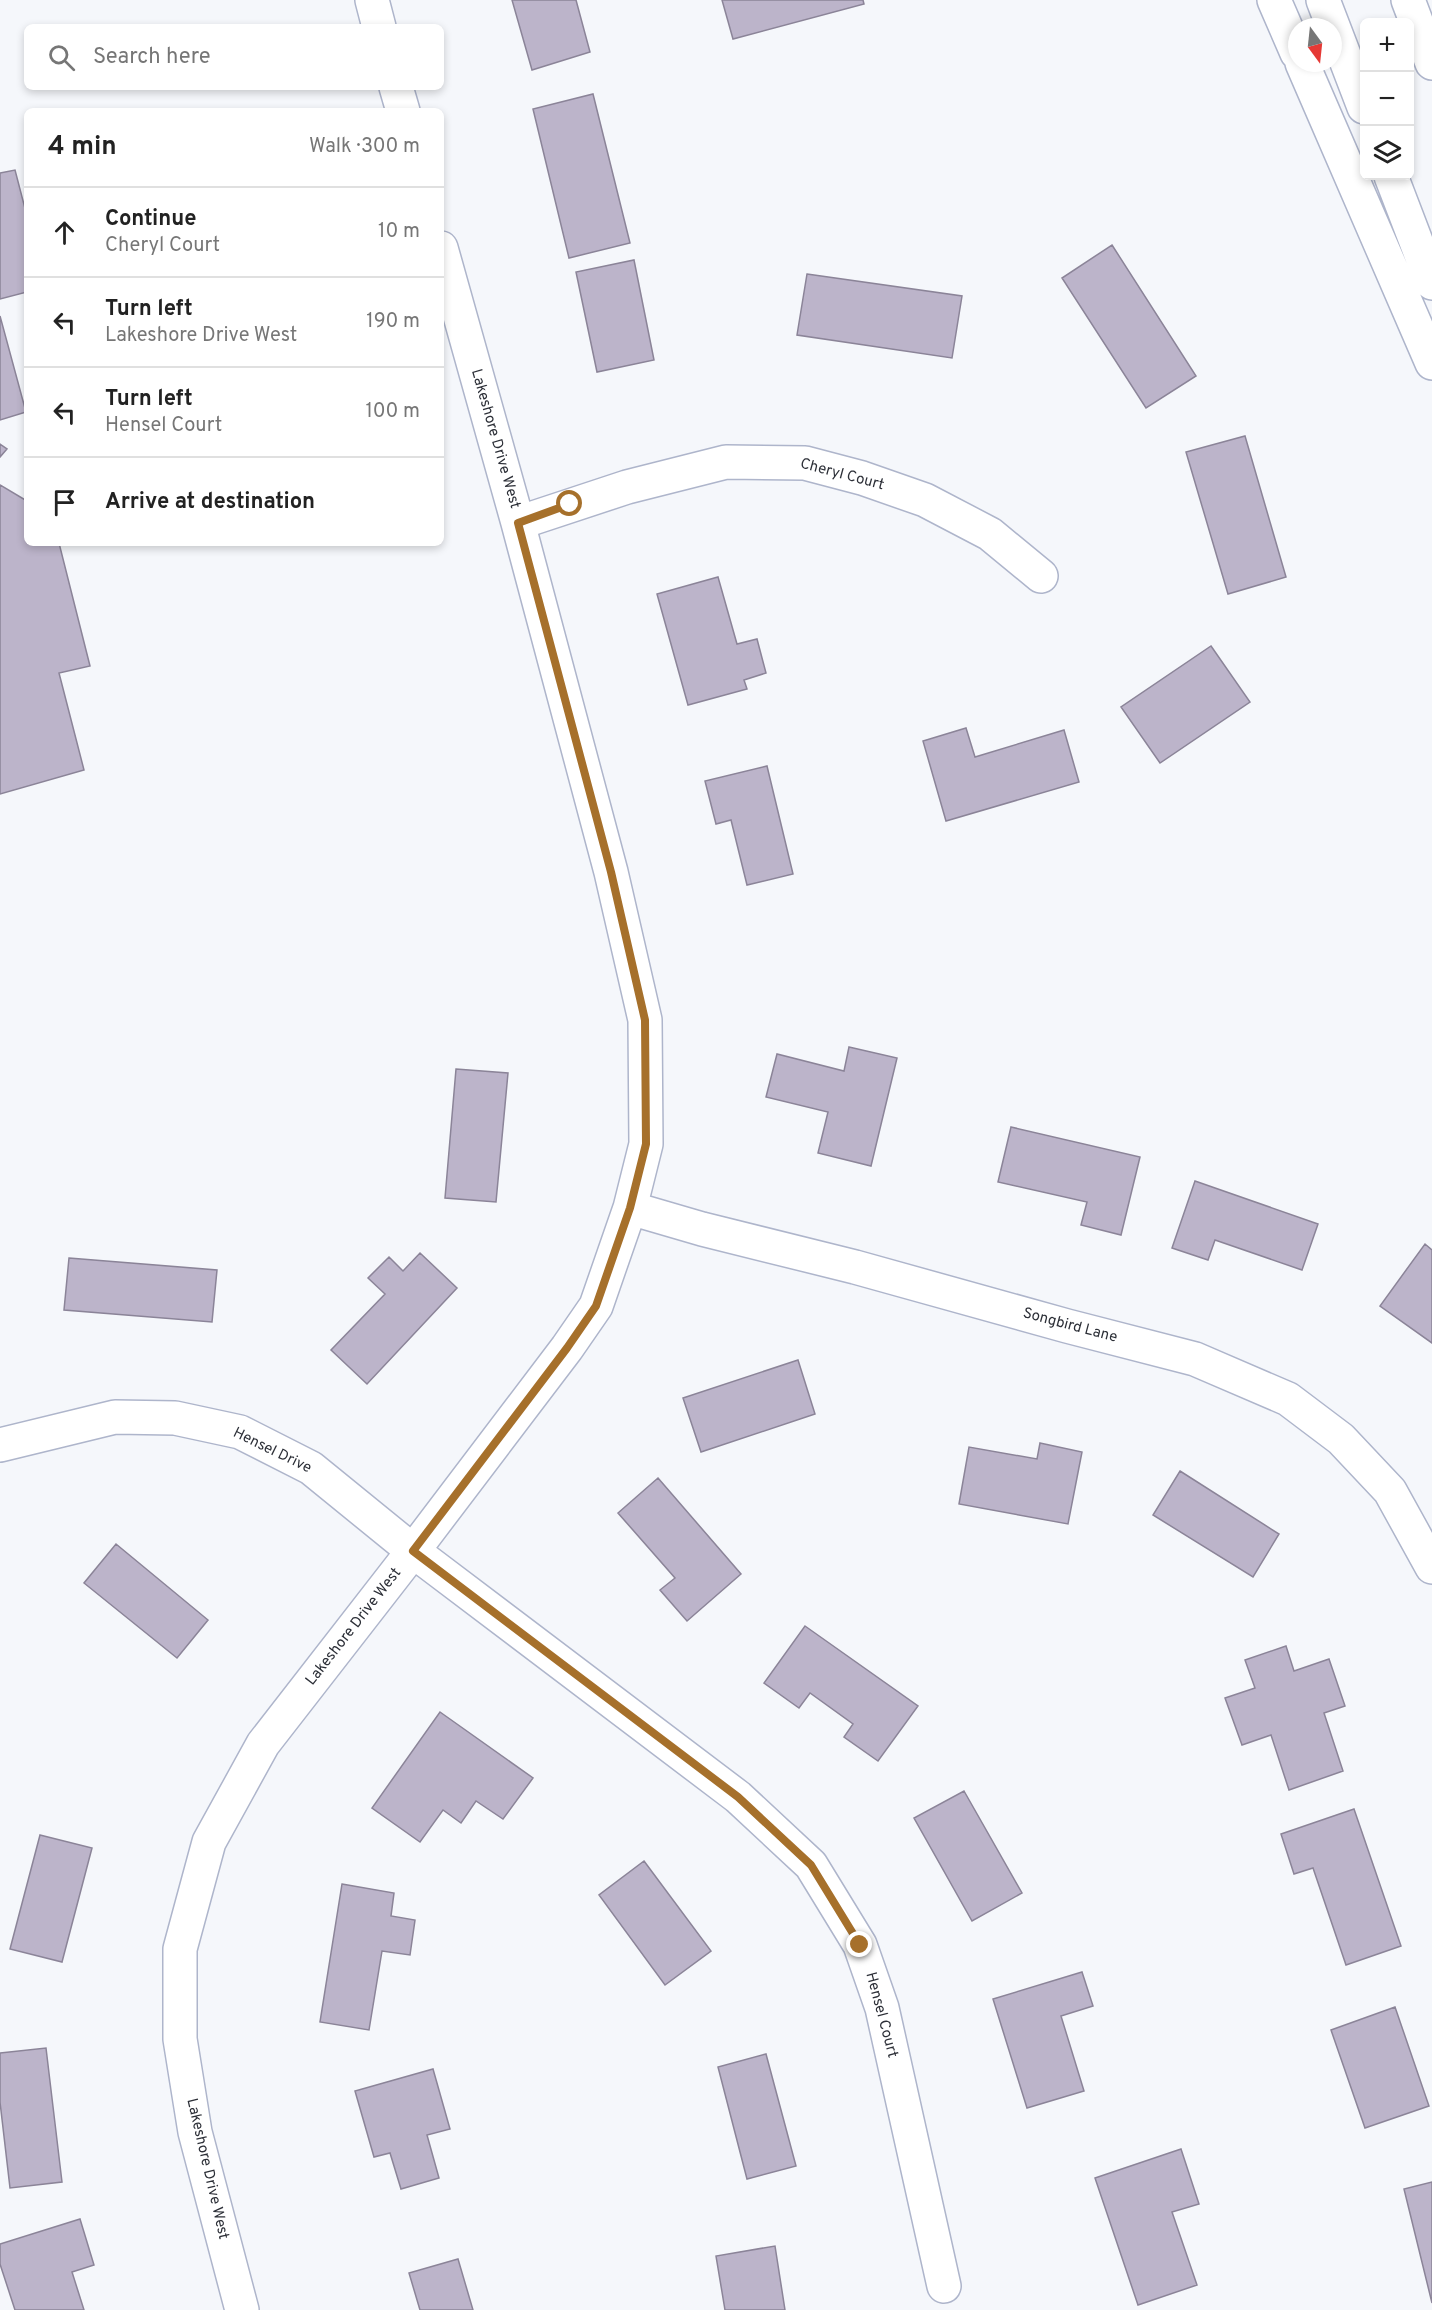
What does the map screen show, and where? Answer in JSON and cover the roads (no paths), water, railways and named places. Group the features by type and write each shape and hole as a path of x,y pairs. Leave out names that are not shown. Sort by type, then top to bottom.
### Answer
{"main road":[{"path":"372,0 378,24"},
{"path":"1274,0 1288,32"},
{"path":"1323,0 1360,94"},
{"path":"1408,0 1432,63"},
{"path":"1306,72 1432,363"},
{"path":"397,90 402,108"},
{"path":"1393,180 1432,283"},
{"name":"Lakeshore Drive West","path":"242,2310 195,2133 180,2039 180,1949 209,1842 263,1744 413,1551 567,1348 596,1306 630,1208 646,1144 645,1020 611,872 518,523 444,259"},
{"name":"Cheryl Court","path":"518,523 627,487 726,462 805,463 862,478 926,500 990,534 1041,576"},
{"name":"Songbird Lane","path":"630,1208 1195,1359 1288,1400 1341,1439 1390,1491 1432,1567"},
{"name":"Hensel Drive","path":"0,1445 115,1417 175,1418 240,1432 311,1468 413,1551"},
{"name":"Hensel Court","path":"413,1551 738,1797 811,1865 860,1945 882,2008 944,2286"}]}
